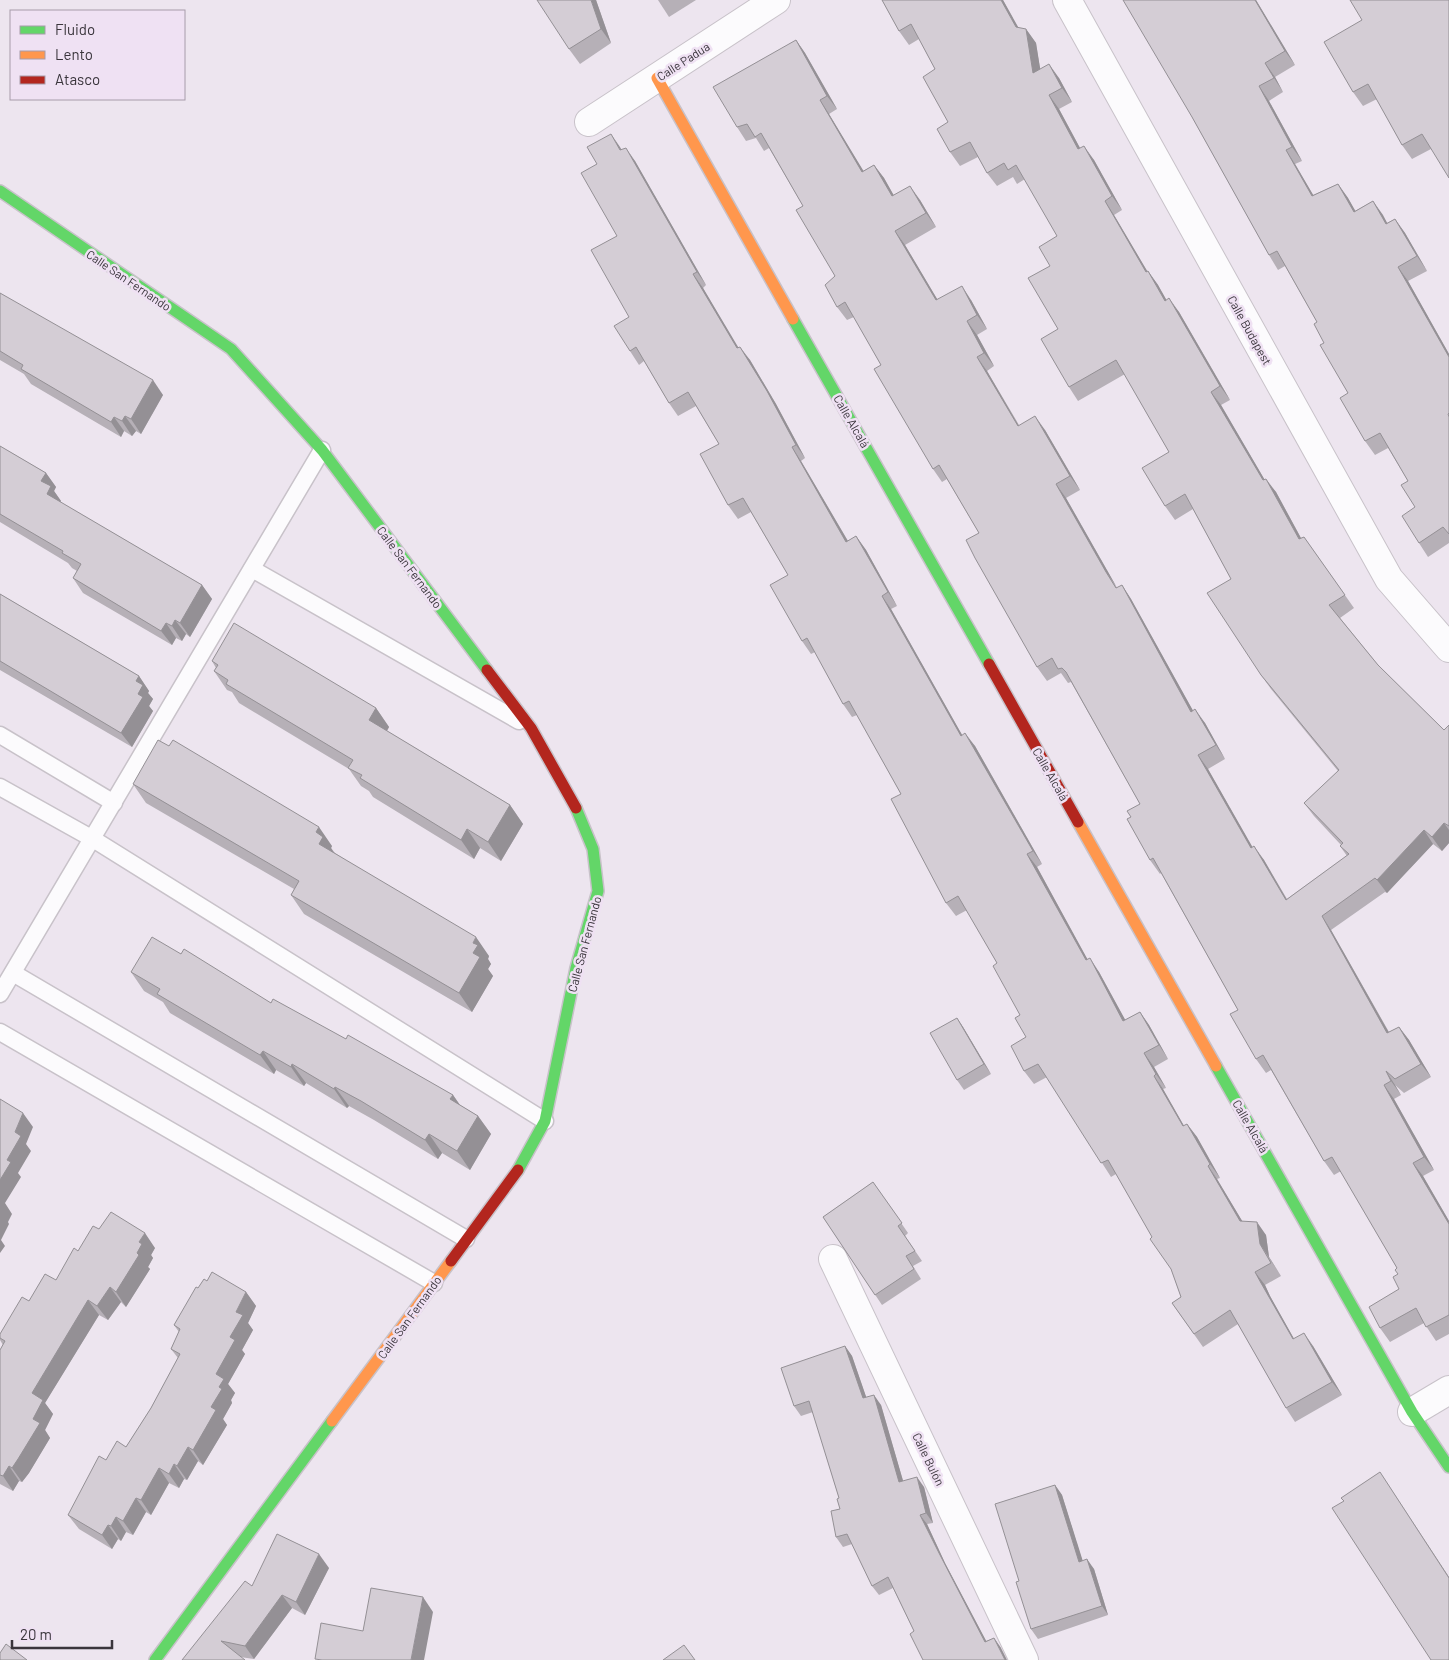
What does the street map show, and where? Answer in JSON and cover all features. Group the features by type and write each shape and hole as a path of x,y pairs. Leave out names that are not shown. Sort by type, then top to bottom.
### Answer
{"street":[{"name":"Calle Padua","path":"589,122 776,0"},
{"name":"Calle Budapest","path":"1067,0 1389,580 1449,648"},
{"name":"Calle Alcalá","path":"657,78 1412,1412 1449,1467"},
{"name":"Calle San Fernando","path":"0,191 230,349 322,450 531,728 580,814 593,849 598,891 576,968 544,1121 517,1171 155,1660"},
{"name":"Calle Bulón","path":"833,1259 1024,1660"},
{"path":"1412,1412 1449,1390"}],"lane":[{"path":"0,994 93,840 322,450"},
{"path":"252,569 531,728"},
{"path":"0,735 114,803"},
{"path":"0,787 93,840 544,1121"},
{"path":"13,974 466,1239"},
{"path":"0,1032 434,1283"}],"building":[{"path":"537,0 591,0 601,29 569,49"},
{"path":"882,0 1001,0 1016,27 1026,29 1033,73 1049,64 1062,88 1049,95 1078,149 1084,146 1112,196 1105,201 1146,272 1148,271 1165,301 1169,298 1220,386 1211,392 1263,480 1266,479 1299,539 1304,537 1345,595 1329,605 1378,665 1444,730 1449,725 1449,826 1444,823 1432,837 1424,830 1377,880 1375,878 1322,916 1387,1033 1399,1027 1421,1064 1395,1079 1386,1071 1391,1081 1384,1085 1424,1157 1413,1163 1449,1224 1449,1315 1426,1327 1416,1308 1380,1328 1369,1307 1399,1289 1393,1277 1398,1274 1395,1270 1397,1268 1332,1157 1324,1161 1263,1055 1256,1059 1230,1014 1238,1010 1153,858 1150,860 1127,819 1131,817 1127,811 1140,804 1066,672 1062,668 1058,669 1052,658 1037,667 975,558 966,540 979,533 939,465 933,469 874,369 881,365 845,302 837,307 825,285 835,276 796,210 803,206 761,133 755,137 747,124 737,127 713,87 796,40 827,96 820,100 862,172 874,165 892,196 910,186 926,213 895,231 936,300 962,286 977,315 967,321 984,353 977,357 1018,426 1035,416 1070,476 1056,484 1116,588 1122,585 1191,712 1195,709 1216,745 1198,755 1251,848 1254,846 1286,900 1349,854 1340,846 1343,843 1304,803 1339,770 1261,675 1207,593 1231,579 1185,494 1165,506 1142,468 1169,452 1116,360 1069,387 1041,339 1058,329 1028,278 1050,266 1039,247 1057,236 1016,165 1008,170 1004,163 987,173 970,142 950,152 937,129 948,122 923,77 935,69 911,24 899,31"},
{"path":"1123,0 1255,0 1285,51 1265,63 1274,78 1259,86 1292,147 1286,150 1312,196 1338,184 1354,212 1373,201 1386,224 1395,219 1417,256 1398,267 1449,357 1449,534 1443,527 1419,543 1402,516 1415,507 1401,485 1408,481 1380,433 1365,441 1340,398 1348,393 1320,345 1324,343 1314,324 1317,322 1277,251 1269,255 1192,117"},
{"path":"1350,0 1449,0 1449,178 1422,134 1402,145 1368,84 1353,92 1324,42 1362,20"},
{"path":"611,134 620,150 626,148 697,272 693,274 737,348 740,347 767,391 796,445 792,447 846,542 856,536 888,592 882,596 961,736 965,733 1033,851 1027,854 1086,960 1090,958 1123,1021 1140,1012 1159,1045 1144,1053 1156,1074 1154,1076 1183,1126 1187,1124 1210,1164 1208,1166 1240,1221 1257,1222 1260,1244 1271,1263 1255,1272 1293,1339 1304,1333 1332,1382 1286,1408 1230,1310 1194,1334 1172,1303 1181,1297 1171,1269 1150,1239 1152,1237 1108,1160 1101,1163 1038,1064 1024,1071 1011,1046 1026,1037 1015,1018 1020,1015 993,966 997,963 958,896 946,903 891,799 901,794 849,701 843,704 807,638 802,641 770,585 788,575 743,498 728,505 700,454 719,444 688,392 669,403 636,347 630,351 614,326 629,317 591,250 617,236 581,173 597,164 587,147"},
{"path":"0,293 153,380 131,419 125,416 122,421 114,417 111,422 21,369 23,365 0,351"},
{"path":"0,446 46,473 41,481 51,486 47,494 202,585 180,623 175,620 172,626 166,623 161,631 73,578 81,564 62,553 63,551 0,514"},
{"path":"0,594 139,676 136,681 143,685 138,694 143,697 121,733 0,661"},
{"path":"234,623 376,708 369,720 510,805 488,842 467,829 461,840 360,778 362,775 348,768 353,760 226,684 228,680 214,671 218,665 212,661"},
{"path":"158,740 169,746 173,740 319,827 316,832 323,837 319,844 476,937 473,943 478,945 473,953 480,957 459,993 291,895 299,881 133,784"},
{"path":"152,937 181,954 184,949 271,1003 273,999 346,1039 348,1035 453,1095 450,1099 478,1116 457,1151 429,1134 425,1140 361,1101 335,1087 334,1089 292,1064 291,1067 263,1051 260,1055 157,994 160,989 131,972"},
{"path":"957,1018 984,1064 957,1080 930,1033"},
{"path":"0,1099 23,1113 15,1132 21,1136 7,1160 11,1162 0,1180"},
{"path":"873,1182 902,1223 898,1226 915,1251 906,1256 914,1269 875,1295 823,1217"},
{"path":"111,1212 145,1233 139,1242 142,1244 137,1253 139,1255 116,1292 110,1287 97,1306 88,1300 32,1393 43,1400 33,1419 40,1423 12,1468 9,1466 3,1476 0,1475 0,1350 5,1341 0,1338 0,1334 22,1297 29,1301 45,1274 56,1280 74,1248 78,1251 93,1226 99,1229"},
{"path":"212,1272 246,1292 236,1312 243,1315 230,1337 235,1340 216,1374 224,1379 219,1387 222,1389 211,1407 216,1410 193,1450 188,1447 177,1466 174,1464 169,1474 159,1468 141,1500 136,1498 123,1521 116,1517 111,1526 108,1525 102,1535 68,1515 99,1456 106,1460 117,1441 126,1447 151,1408 180,1354 171,1349 180,1329 174,1325 196,1287 198,1288 204,1279 207,1281"},
{"path":"845,1346 863,1398 874,1395 899,1482 917,1477 926,1513 920,1515 985,1642 994,1638 1005,1660 923,1660 910,1634 914,1631 888,1577 872,1586 847,1534 836,1537 831,1511 840,1509 837,1499 839,1498 809,1401 794,1406 781,1368"},
{"path":"1380,1472 1449,1578 1449,1660 1431,1660 1332,1508 1344,1501 1341,1498"},
{"path":"1055,1485 1079,1562 1087,1559 1102,1606 1031,1629 1016,1582 1019,1581 995,1504"},
{"path":"277,1534 319,1554 296,1602 282,1595 245,1646 221,1641 245,1660 182,1660 245,1581 252,1586"},
{"path":"371,1588 423,1597 411,1660 315,1659 321,1623 363,1631"},
{"path":"6,1644 27,1660 0,1660 0,1653"},
{"path":"684,1645 695,1660 663,1660"}],"traffic: fast":[{"path":"0,191 231,349 322,450 487,670"},
{"path":"793,319 989,664"},
{"path":"518,1170 545,1121 576,968 598,891 593,849 576,808"},
{"path":"1216,1066 1412,1412 1449,1467"},
{"path":"155,1660 332,1421"}],"traffic: slow":[{"path":"657,78 793,319"},
{"path":"1078,822 1216,1066"},
{"path":"332,1421 451,1261"}],"traffic: jam":[{"path":"989,664 1078,822"},
{"path":"487,670 531,728 576,808"},
{"path":"451,1261 518,1170"}]}
